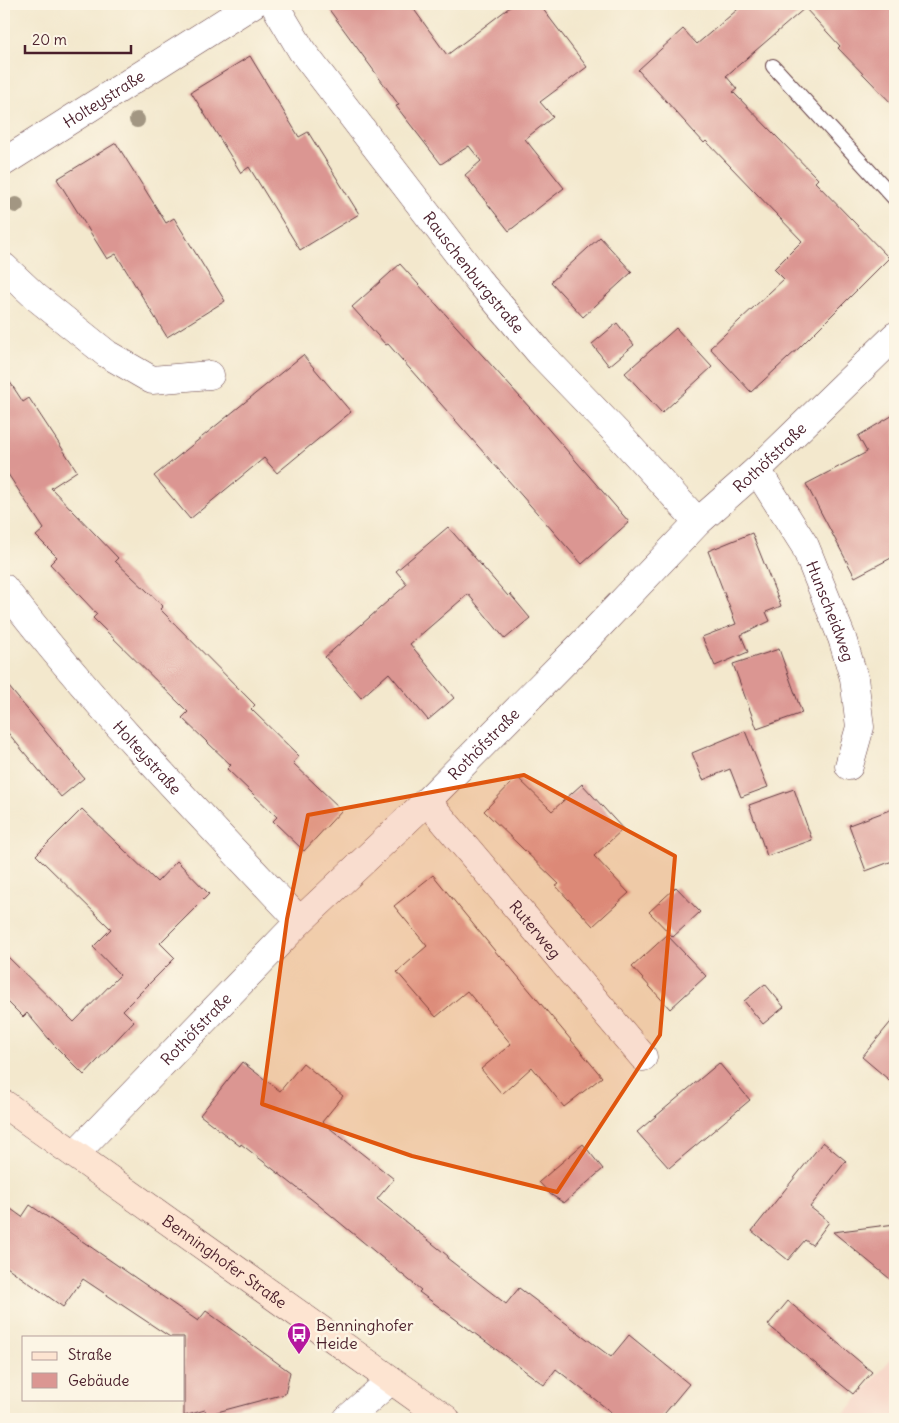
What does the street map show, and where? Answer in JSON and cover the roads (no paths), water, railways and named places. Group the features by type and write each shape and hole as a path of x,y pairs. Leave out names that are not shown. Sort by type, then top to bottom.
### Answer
{"main road":[{"name":"Benninghofer Straße","path":"4,1104 446,1419"}],"street":[{"name":"Holteystraße","path":"4,162 253,4"},
{"name":"Rauschenburgstraße","path":"274,4 302,51 478,280 540,353 617,432 698,522"},
{"path":"4,267 36,297 107,354 152,380 210,375"},
{"name":"Rothöfstraße","path":"75,1154 300,921 428,801 698,522 757,470 895,336"},
{"name":"Hunscheidweg","path":"757,470 804,546 842,638 854,678 860,727 849,766"},
{"name":"Holteystraße","path":"4,588 42,636 158,772 300,921"},
{"name":"Ruterweg","path":"428,801 643,1057"},
{"path":"347,1419 391,1380"}],"lane":[{"path":"773,66 895,199"}],"place":[{"name":"Benninghofer Heide","path":"299,1355"}]}
